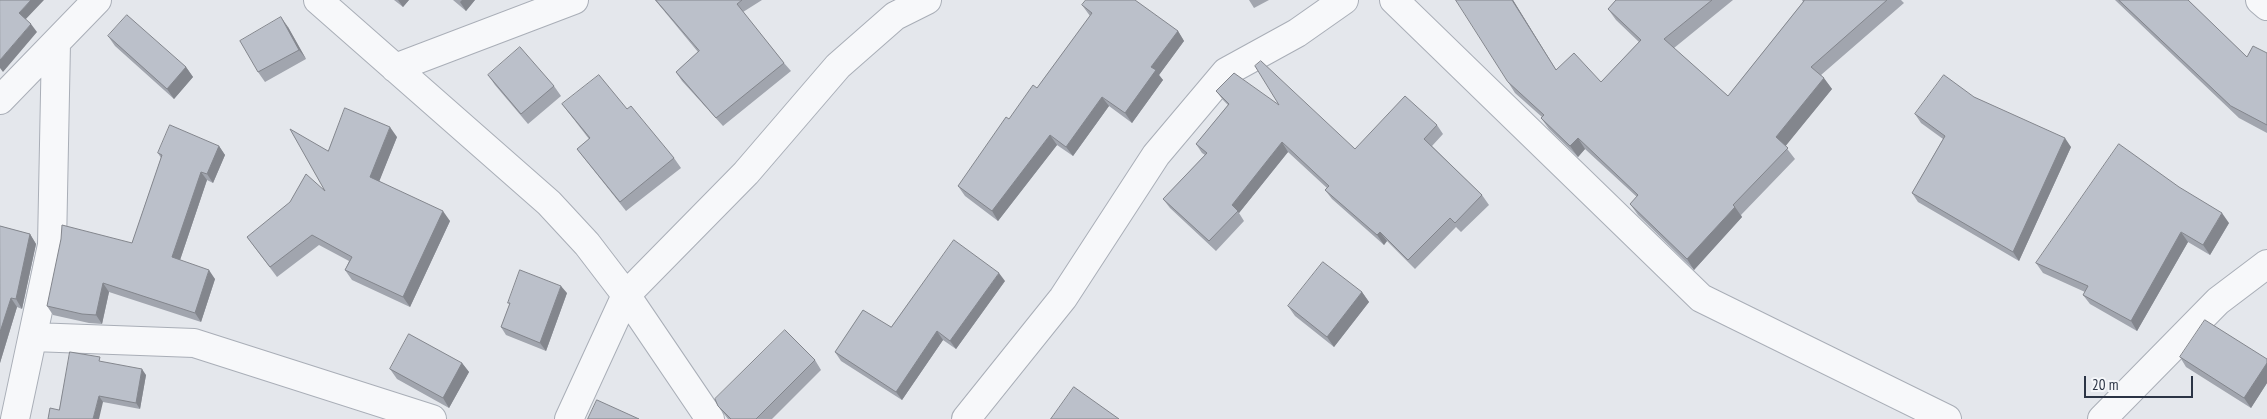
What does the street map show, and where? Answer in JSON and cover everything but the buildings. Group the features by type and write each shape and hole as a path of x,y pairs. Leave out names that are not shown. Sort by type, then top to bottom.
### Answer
{"street":[{"path":"0,100 98,0"},
{"path":"318,0 549,203 588,244 626,294 710,419"},
{"path":"396,68 574,0"},
{"path":"569,419 626,294 746,172 838,66 895,16 927,0"},
{"path":"966,419 1063,298 1156,155 1226,72 1297,33 1344,0"},
{"path":"1394,0 1701,298 1947,419"},
{"path":"2260,0 2267,6"},
{"path":"15,419 52,245 56,43"},
{"path":"2102,419 2218,301 2267,264"},
{"path":"33,337 194,344 432,419"}]}
